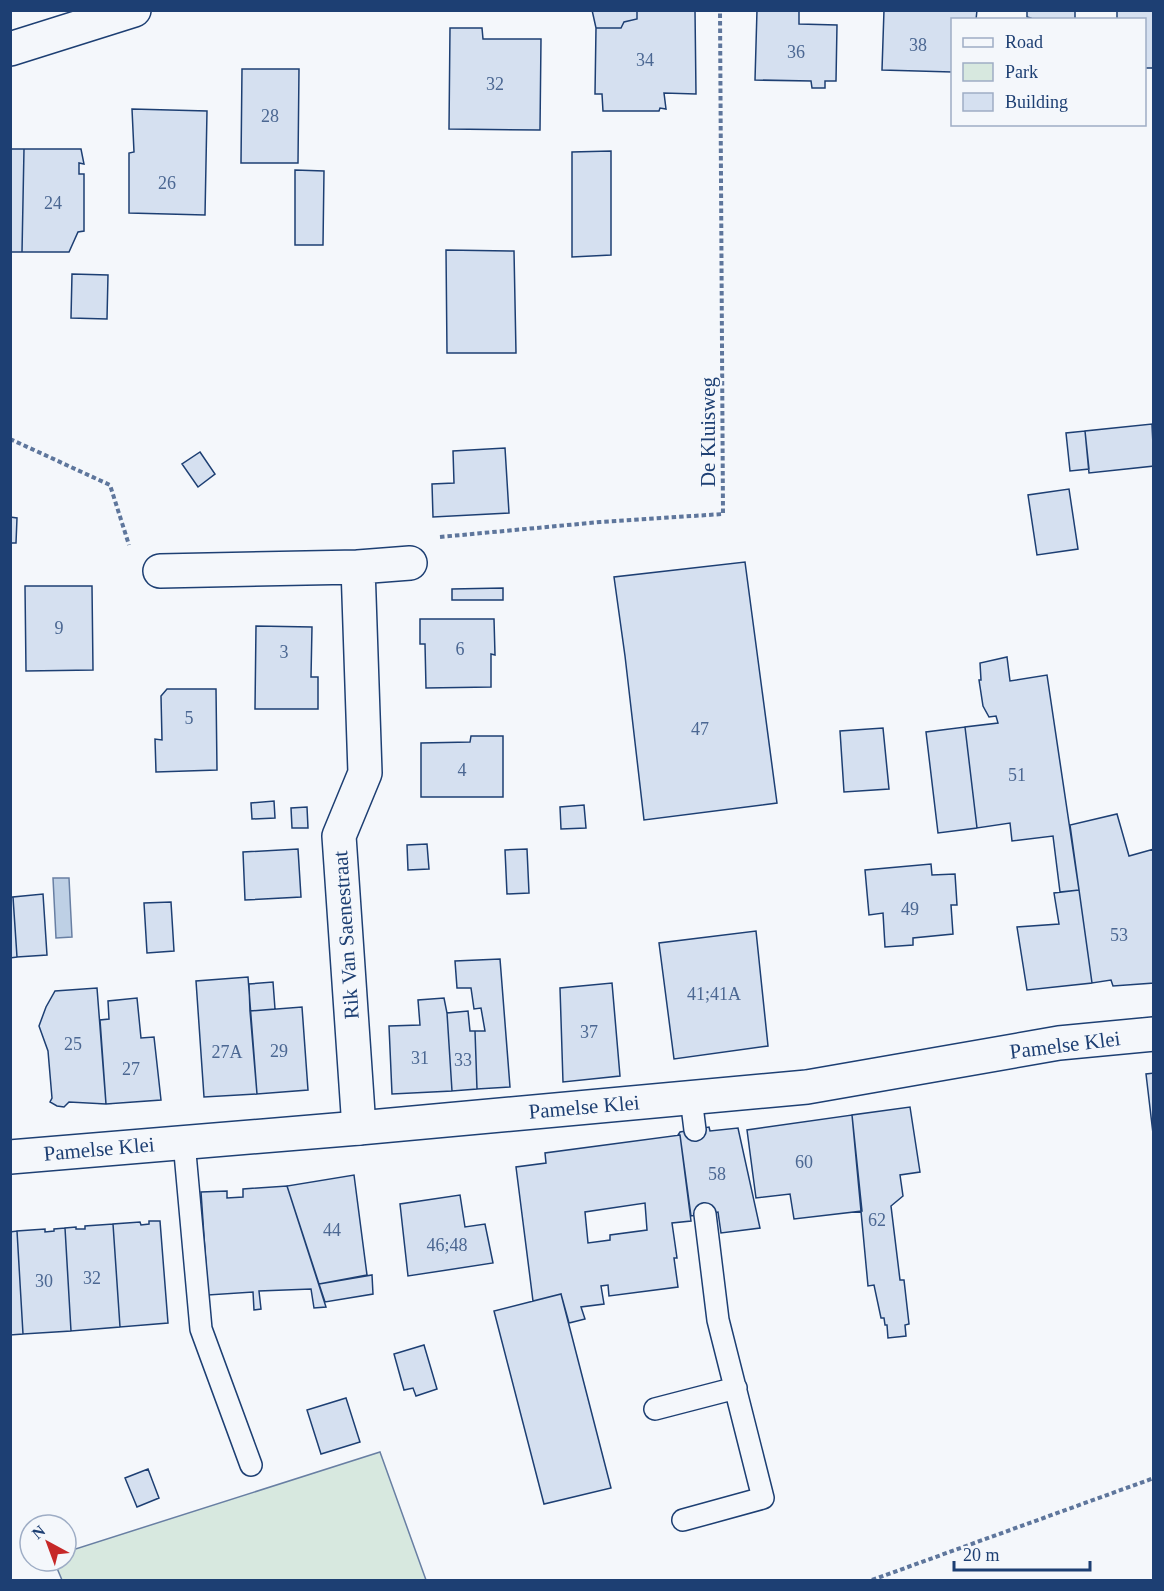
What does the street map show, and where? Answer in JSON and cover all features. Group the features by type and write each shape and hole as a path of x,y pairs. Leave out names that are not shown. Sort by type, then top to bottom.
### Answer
{"main road":[{"path":"10,49 134,10"},
{"path":"160,571 358,567 410,562"},
{"name":"Rik Van Saenestraat","path":"358,567 365,773 339,836 359,1128"},
{"name":"Pamelse Klei","path":"10,1156 359,1128 807,1087 1059,1042 1154,1034"}],"lane":[{"path":"691,1098 695,1130"},
{"path":"184,1142 201,1329 251,1465"},
{"path":"683,1520 764,1498 718,1320 705,1214"},
{"path":"655,1409 736,1388"}],"path":[{"name":"De Kluisweg","path":"410,562 408,540 588,523 723,514 720,10"},
{"path":"10,440 110,485 128,544 160,571"},
{"path":"872,1581 1154,1478"}],"green space":[{"path":"380,1452 426,1580 62,1580 59,1573 78,1573 78,1548"}],"water":[{"path":"53,878 69,878 72,937 56,938"}],"building":[{"path":"592,10 637,10 637,19 624,22 621,28 596,28"},
{"path":"637,10 695,10 696,94 664,93 666,109 660,108 659,111 603,111 602,94 595,94 596,28 621,28 624,22 637,19"},
{"path":"757,10 799,10 799,24 837,25 836,81 825,81 825,88 812,88 811,81 755,80"},
{"path":"884,10 977,10 976,18 951,18 951,72 882,70"},
{"path":"1027,10 1075,10 1075,18 1027,17"},
{"path":"1117,10 1154,10 1154,68 1146,68 1146,18 1117,18"},
{"path":"450,28 482,28 483,39 541,39 540,130 449,129"},
{"path":"242,69 299,69 298,163 241,163"},
{"path":"132,109 207,111 205,215 129,213 129,153 134,152"},
{"path":"10,149 24,149 22,252 10,252"},
{"path":"24,149 81,149 84,164 79,163 79,174 84,174 84,231 78,232 69,252 22,252"},
{"path":"611,151 611,255 572,257 572,152"},
{"path":"295,170 324,171 323,245 295,245"},
{"path":"446,250 514,251 516,353 447,353"},
{"path":"72,274 108,275 107,319 71,318"},
{"path":"1152,424 1154,466 1089,473 1085,431"},
{"path":"1085,431 1089,469 1070,471 1066,433"},
{"path":"505,448 509,513 433,517 432,484 454,483 453,451"},
{"path":"200,452 215,474 198,487 182,464"},
{"path":"1069,489 1078,549 1037,555 1028,495"},
{"path":"10,517 17,518 16,543 10,543"},
{"path":"745,562 777,803 644,820 614,577"},
{"path":"25,586 92,586 93,670 26,671"},
{"path":"503,588 503,600 452,600 452,589"},
{"path":"420,619 494,619 495,655 491,654 491,687 426,688 425,644 420,644"},
{"path":"256,626 312,627 311,677 318,677 318,709 255,709"},
{"path":"1007,657 1010,681 1047,675 1079,890 1060,892 1053,836 1012,841 1010,823 977,828 965,727 998,723 996,716 989,717 983,706 979,680 981,680 980,663"},
{"path":"167,689 216,689 217,770 156,772 155,739 162,740 161,696"},
{"path":"965,727 977,828 938,833 926,732"},
{"path":"883,728 889,789 844,792 840,731"},
{"path":"471,736 503,736 503,797 421,797 421,743 470,742"},
{"path":"274,801 275,818 252,819 251,803"},
{"path":"584,805 586,828 561,829 560,807"},
{"path":"307,807 308,828 292,828 291,808"},
{"path":"1117,814 1129,856 1154,849 1154,983 1113,986 1111,980 1092,983 1070,825"},
{"path":"427,844 429,869 408,870 407,845"},
{"path":"298,849 301,897 245,900 243,852"},
{"path":"527,849 529,893 507,894 505,850"},
{"path":"931,864 932,875 955,874 957,905 951,905 953,934 913,938 913,945 885,947 883,913 869,915 865,870"},
{"path":"1079,890 1092,983 1027,990 1017,927 1059,924 1054,893"},
{"path":"43,894 47,955 17,957 13,897"},
{"path":"10,897 13,897 17,957 10,958"},
{"path":"171,902 174,951 147,953 144,903"},
{"path":"756,931 768,1046 674,1059 659,943"},
{"path":"500,959 510,1087 477,1089 475,1031 485,1031 481,1008 474,1009 471,988 457,988 455,961"},
{"path":"248,977 257,1094 204,1097 196,981"},
{"path":"273,982 275,1009 250,1011 249,984"},
{"path":"612,983 620,1076 563,1082 560,988"},
{"path":"97,988 106,1104 69,1102 64,1107 57,1106 50,1102 52,1098 48,1051 39,1026 55,991"},
{"path":"137,998 141,1038 154,1037 161,1100 106,1104 100,1020 109,1019 108,1001"},
{"path":"444,998 452,1091 392,1094 389,1026 420,1025 418,1000"},
{"path":"302,1007 308,1090 257,1094 250,1011"},
{"path":"468,1011 470,1031 475,1031 477,1089 452,1091 447,1013"},
{"path":"1154,1073 1154,1142 1146,1074"},
{"path":"910,1107 920,1172 900,1175 903,1196 891,1206 900,1280 904,1280 909,1324 905,1325 906,1336 888,1338 887,1325 885,1325 884,1318 881,1318 874,1285 868,1286 852,1115"},
{"path":"852,1115 862,1211 794,1219 790,1194 756,1198 747,1130"},
{"path":"709,1127 710,1131 738,1128 760,1228 721,1233 718,1212 691,1216 680,1135 678,1135 680,1132"},
{"path":"680,1135 691,1221 672,1223 678,1287 609,1296 608,1285 601,1286 604,1304 581,1307 585,1319 569,1323 561,1294 533,1301 516,1167 546,1163 545,1153","holes":["645,1203 647,1230 610,1235 610,1240 588,1243 585,1212"]},
{"path":"354,1175 367,1275 319,1284 287,1186"},
{"path":"287,1186 326,1307 314,1308 311,1289 259,1291 261,1309 254,1310 253,1292 208,1295 201,1192 227,1191 227,1198 243,1197 243,1189"},
{"path":"460,1195 465,1227 485,1224 493,1263 408,1276 400,1204"},
{"path":"149,1221 160,1221 168,1323 120,1327 113,1224 140,1222 141,1225 149,1224"},
{"path":"113,1224 120,1327 71,1331 65,1228 85,1229 85,1226"},
{"path":"65,1228 71,1331 23,1334 17,1231 45,1229 45,1232"},
{"path":"17,1231 23,1334 10,1335 10,1232"},
{"path":"372,1275 373,1294 325,1302 319,1284"},
{"path":"561,1294 611,1488 544,1504 494,1311"},
{"path":"424,1345 437,1389 416,1396 413,1388 404,1390 394,1354"},
{"path":"346,1398 360,1442 321,1454 307,1410"},
{"path":"148,1469 159,1498 137,1507 125,1478"}]}
